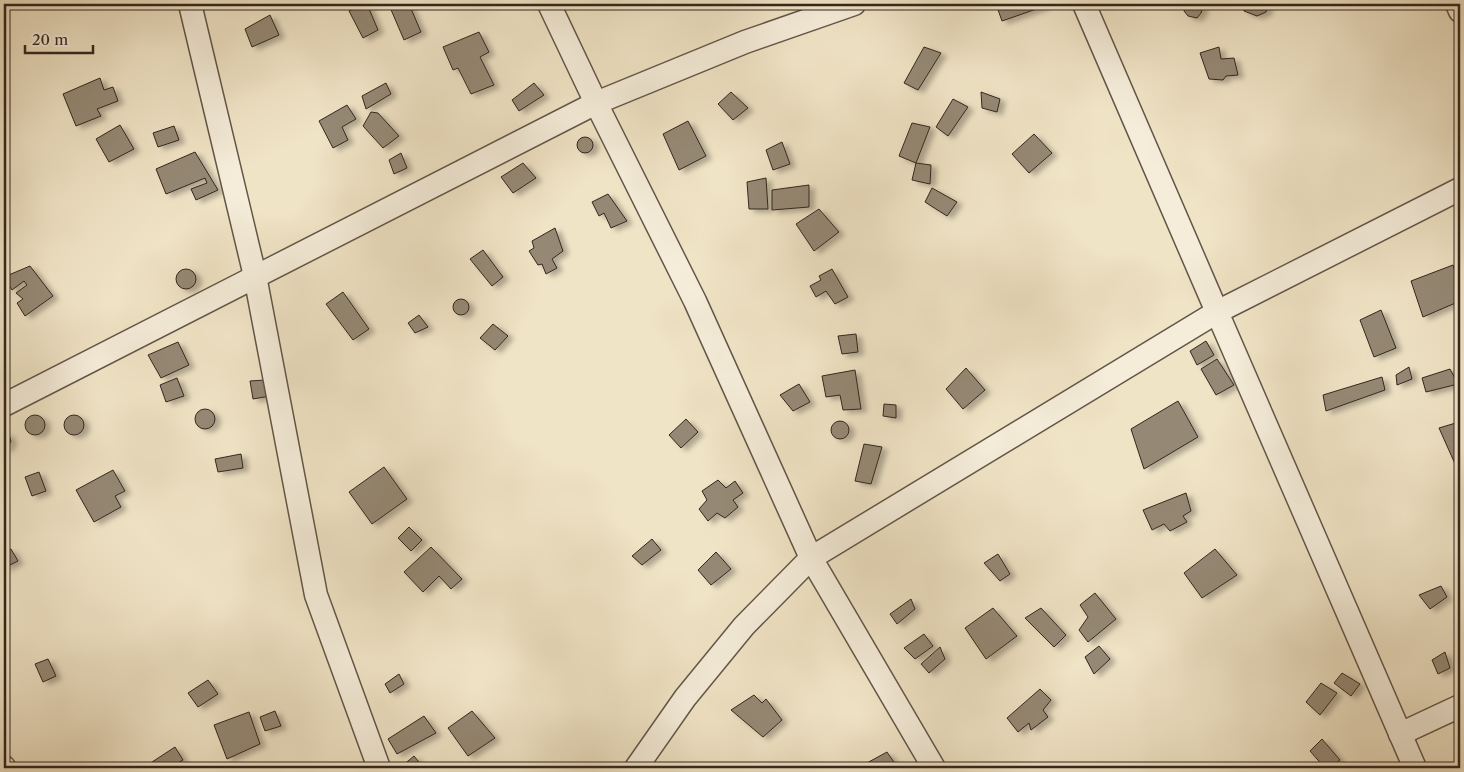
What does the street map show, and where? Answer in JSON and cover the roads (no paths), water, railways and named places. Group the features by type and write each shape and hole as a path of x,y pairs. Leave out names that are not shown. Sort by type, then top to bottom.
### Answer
{"street":[{"path":"190,4 255,276 316,595 379,768"},
{"path":"549,4 695,301 811,558 934,768"},
{"path":"4,405 596,103 745,42 854,4"},
{"path":"1084,4 1415,768"},
{"path":"1457,4 1460,11"},
{"path":"636,768 685,698 744,626 811,558 1217,312 1460,189"},
{"path":"1400,734 1460,706"}]}
